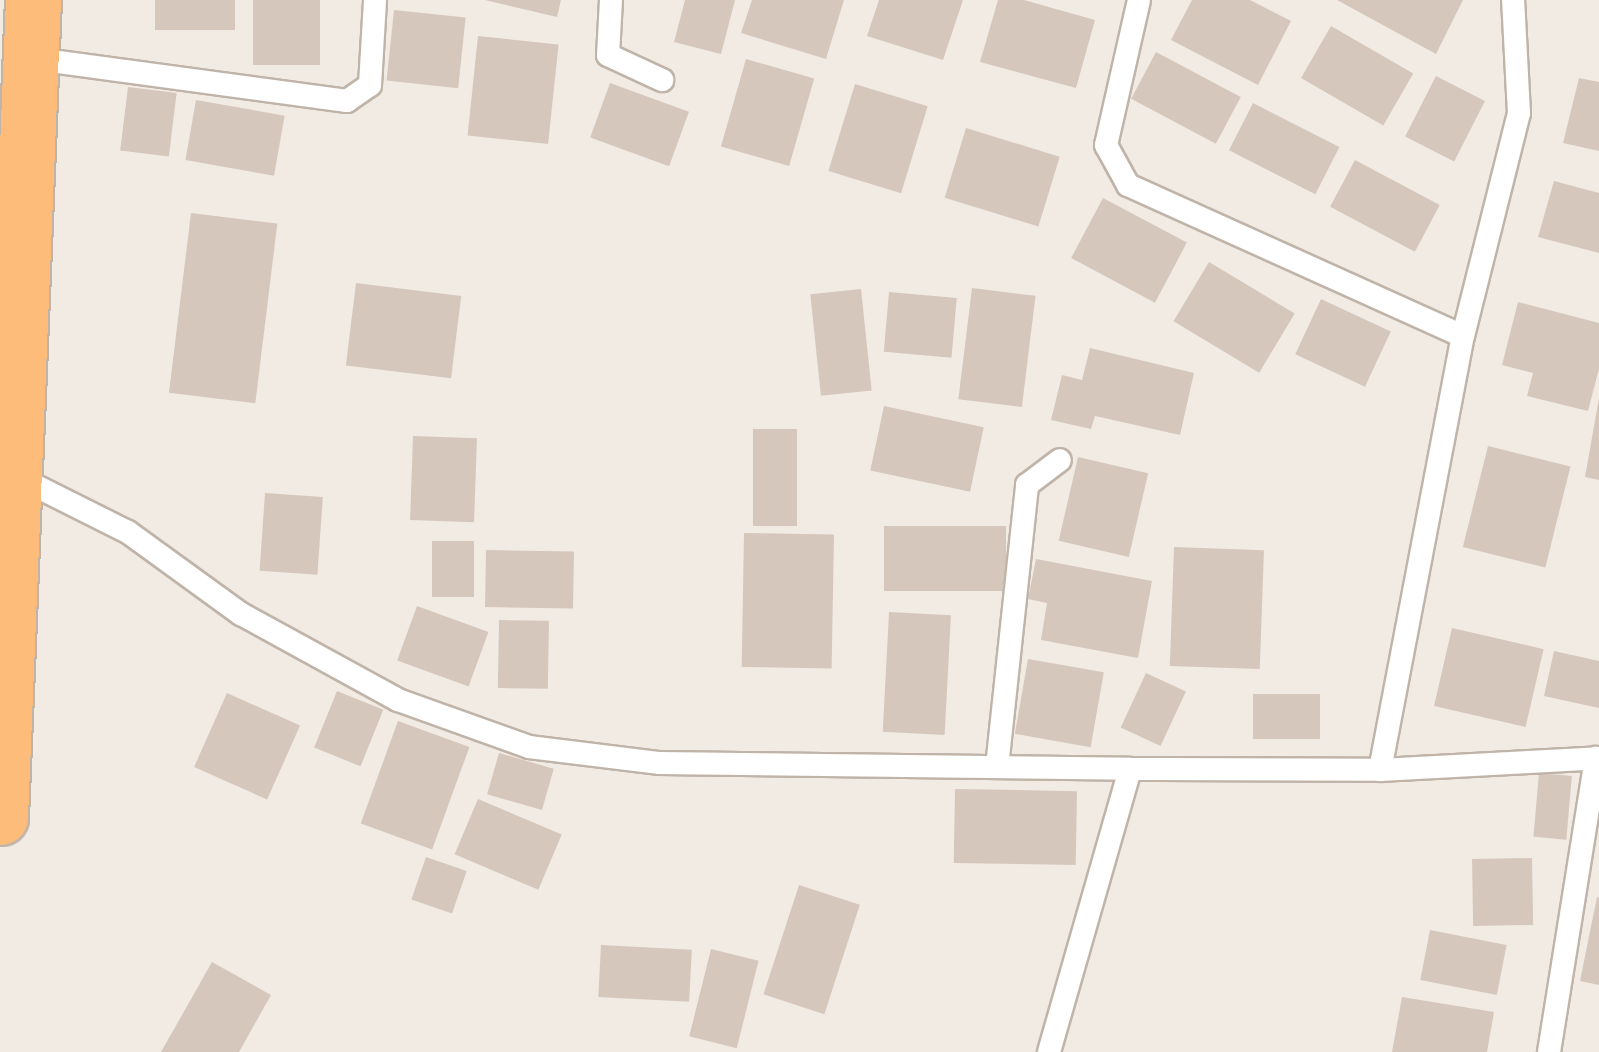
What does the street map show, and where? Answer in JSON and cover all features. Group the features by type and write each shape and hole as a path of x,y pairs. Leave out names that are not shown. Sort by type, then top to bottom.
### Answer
{"highway":[{"path":"0,818 10,472 33,0"}],"lane":[{"path":"29,58 348,101 370,85 375,0"},
{"path":"611,0 608,55 662,80"},
{"path":"1138,0 1106,145 1128,185 1463,336"},
{"path":"1380,770 1463,336 1519,113 1513,0"},
{"path":"997,767 1027,485 1060,460"},
{"path":"10,472 128,532 241,614 398,700 529,747 660,763 1130,769 1380,770 1598,758 1549,1052"},
{"path":"1049,1052 1130,769"}],"building":[{"path":"155,0 235,0 235,30 155,30"},
{"path":"253,0 320,0 320,65 253,65"},
{"path":"485,0 561,0 557,17"},
{"path":"685,0 735,0 721,54 674,42"},
{"path":"752,0 844,0 826,59 741,33"},
{"path":"879,0 963,0 943,60 867,36"},
{"path":"998,0 1024,0 1095,20 1076,88 980,62"},
{"path":"1192,0 1250,0 1291,21 1258,85 1171,40"},
{"path":"1337,0 1463,0 1436,54"},
{"path":"394,10 466,18 458,88 387,81"},
{"path":"1331,26 1413,74 1383,125 1301,78"},
{"path":"478,36 559,44 548,144 468,135"},
{"path":"1156,52 1241,97 1216,144 1131,99"},
{"path":"746,59 814,79 789,166 721,146"},
{"path":"1436,76 1485,101 1454,162 1405,137"},
{"path":"1579,78 1599,82 1599,151 1563,143"},
{"path":"610,83 689,112 669,166 590,138"},
{"path":"855,84 928,106 901,193 828,171"},
{"path":"128,87 177,93 169,156 120,151"},
{"path":"196,100 285,116 274,176 185,160"},
{"path":"1253,103 1339,147 1315,194 1229,150"},
{"path":"966,128 1060,157 1038,226 945,198"},
{"path":"1355,160 1440,205 1415,252 1330,207"},
{"path":"1554,181 1599,193 1599,253 1538,237"},
{"path":"1103,198 1187,243 1155,303 1071,258"},
{"path":"191,213 277,224 255,403 169,393"},
{"path":"1209,262 1295,314 1259,373 1173,321"},
{"path":"356,283 461,296 451,378 346,365"},
{"path":"972,288 1036,296 1022,407 958,399"},
{"path":"861,289 872,390 821,396 810,294"},
{"path":"889,292 957,298 952,358 884,352"},
{"path":"1321,299 1391,332 1365,387 1295,354"},
{"path":"1518,302 1599,323 1599,369 1588,411 1527,396 1533,373 1502,365"},
{"path":"1090,348 1194,373 1180,435 1095,416 1091,429 1051,420 1062,375 1082,380"},
{"path":"1599,398 1599,480 1585,477"},
{"path":"884,406 984,427 970,492 870,471"},
{"path":"753,429 797,429 797,526 753,526"},
{"path":"413,436 477,438 474,522 410,520"},
{"path":"1488,446 1570,467 1545,567 1463,547"},
{"path":"1078,457 1148,473 1129,557 1059,541"},
{"path":"265,493 323,497 317,575 260,571"},
{"path":"884,526 1006,526 1006,591 884,591"},
{"path":"744,533 834,535 832,669 742,667"},
{"path":"432,541 474,541 474,597 432,597"},
{"path":"1174,547 1264,550 1260,669 1170,666"},
{"path":"486,550 574,552 573,609 485,607"},
{"path":"1036,559 1152,581 1138,658 1041,640 1047,603 1028,599"},
{"path":"417,606 488,632 469,686 397,661"},
{"path":"889,612 951,615 945,735 883,732"},
{"path":"499,620 549,621 548,689 498,688"},
{"path":"1452,628 1544,649 1526,727 1434,706"},
{"path":"1554,651 1599,661 1599,708 1544,696"},
{"path":"1028,659 1104,672 1091,747 1015,734"},
{"path":"1146,673 1186,692 1161,746 1121,727"},
{"path":"337,691 383,710 361,766 314,748"},
{"path":"227,693 300,726 267,800 194,767"},
{"path":"1253,694 1320,694 1320,739 1253,739"},
{"path":"398,721 469,747 432,849 361,823"},
{"path":"499,753 554,769 542,810 487,794"},
{"path":"1539,773 1572,776 1566,840 1533,837"},
{"path":"955,789 1077,791 1076,865 954,863"},
{"path":"478,799 562,835 538,890 455,854"},
{"path":"426,857 467,871 452,914 411,900"},
{"path":"1532,858 1533,925 1473,926 1472,859"},
{"path":"799,885 860,905 824,1014 763,994"},
{"path":"1599,898 1599,985 1580,981"},
{"path":"1430,930 1507,945 1497,995 1420,980"},
{"path":"601,945 692,950 689,1002 598,997"},
{"path":"711,949 759,961 737,1048 689,1036"},
{"path":"212,962 271,995 239,1052 161,1052"},
{"path":"1402,997 1494,1012 1487,1052 1392,1052"}]}
